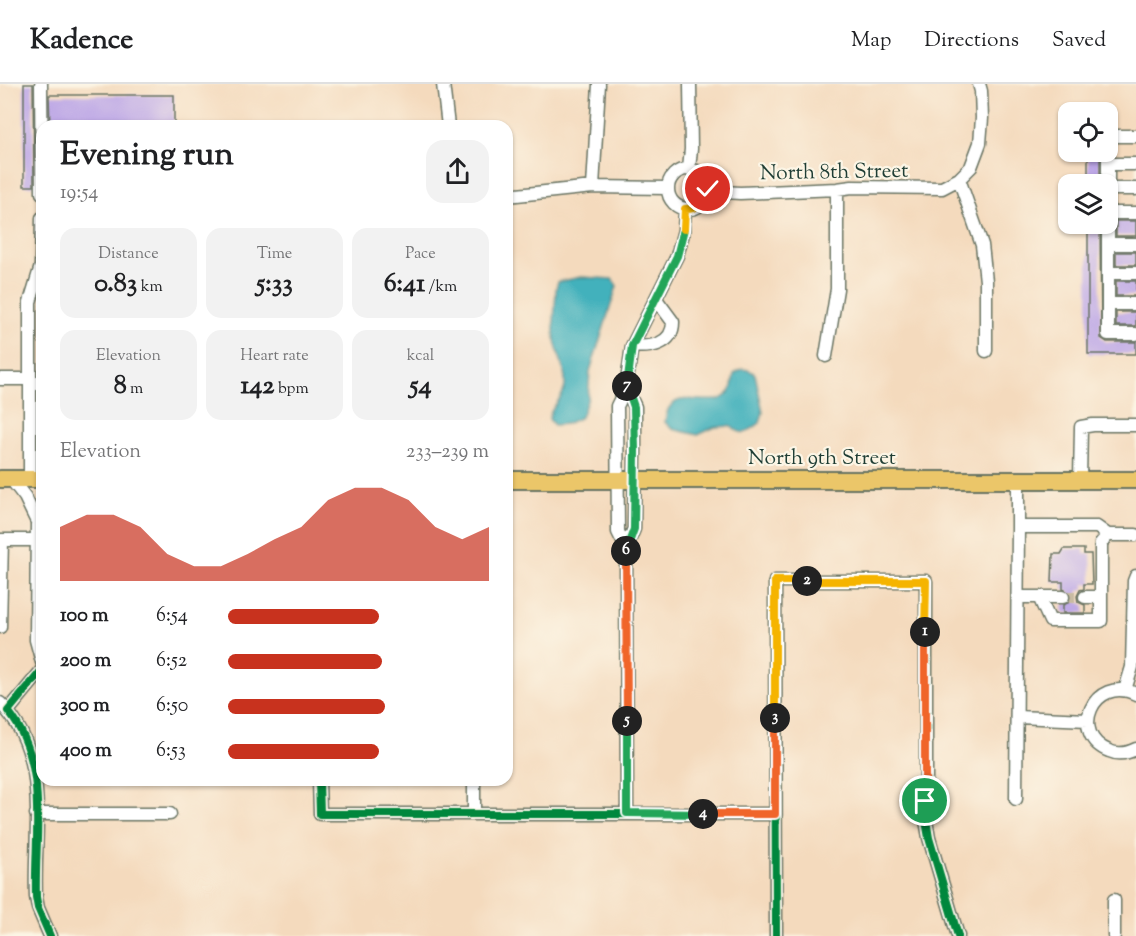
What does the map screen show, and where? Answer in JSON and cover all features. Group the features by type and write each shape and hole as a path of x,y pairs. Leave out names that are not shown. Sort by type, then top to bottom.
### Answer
{"main road":[{"path":"5,479 36,479"},
{"name":"North 9th Street","path":"513,480 1136,480"}],"street":[{"path":"41,84 41,120"},
{"path":"443,84 447,120"},
{"path":"593,187 599,84"},
{"path":"689,169 690,84"},
{"path":"979,84 982,118 980,143 971,168 959,179 982,245 986,281 986,351"},
{"path":"1108,174 1108,136 1136,136"},
{"path":"1108,164 1136,164"},
{"path":"689,169 703,176 708,191 701,204 685,209 673,202 668,188 674,174 689,169"},
{"name":"North 8th Street","path":"708,191 740,193 852,187 942,188 959,179"},
{"path":"513,195 593,187 668,188"},
{"path":"826,356 837,289 837,189"},
{"path":"1118,189 1136,189"},
{"path":"626,548 618,532 617,406 626,388 632,346 677,256 684,230 685,209"},
{"path":"1118,213 1136,213"},
{"path":"1108,234 1108,334 1136,334"},
{"path":"1108,244 1136,244"},
{"path":"1108,273 1136,273"},
{"path":"36,291 30,302 36,382 36,479"},
{"path":"632,346 648,348 668,339 672,334 673,322 656,299"},
{"path":"1108,304 1136,304"},
{"path":"0,379 36,382"},
{"path":"626,388 634,407 635,480 634,529 626,548 627,813"},
{"path":"1080,480 1081,428 1093,425 1136,425"},
{"path":"5,479 25,497 36,513"},
{"path":"1016,799 1018,480"},
{"path":"1018,527 1097,527 1108,535 1136,536"},
{"path":"1039,597 1050,621 1101,621 1101,543 1108,535"},
{"path":"0,627 1,540 36,540"},
{"path":"1136,576 1130,692 1109,691 1100,696 1094,703 1089,720 1090,732 1102,748 1121,753 1136,749"},
{"path":"776,936 775,581 926,581 926,820 958,936"},
{"path":"1018,597 1063,597"},
{"path":"1084,597 1101,597"},
{"path":"36,676 4,707 21,730 31,753 36,787 36,897 38,908 50,936"},
{"path":"1017,717 1089,720"},
{"path":"319,786 320,814 775,814"},
{"path":"474,786 474,814"},
{"path":"36,814 170,814"},
{"path":"1114,900 1114,936"}],"water":[{"path":"581,277 612,279 617,286 590,371 588,398 581,417 566,424 554,425 549,419 550,414 565,386 564,372 554,334 556,288 558,282"},
{"path":"742,369 755,374 763,412 760,423 742,433 730,426 715,427 698,435 672,429 665,422 668,409 675,402 692,399 718,400 725,396 732,387 734,374"}],"building":[{"path":"24,84 33,84 34,186 24,186"},
{"path":"49,95 174,95 174,120 50,120"},
{"path":"1088,162 1100,162 1100,174 1088,174"},
{"path":"1118,221 1136,221 1136,236 1116,236"},
{"path":"1088,234 1100,234 1101,338 1107,342 1136,342 1136,354 1088,354"},
{"path":"1116,252 1136,252 1136,265 1116,265"},
{"path":"1116,281 1136,281 1136,296 1116,296"},
{"path":"1116,312 1136,312 1136,326 1116,326"},
{"path":"1064,549 1084,549 1084,554 1091,554 1092,584 1084,584 1084,589 1080,590 1077,596 1078,602 1085,605 1085,613 1063,613 1063,605 1070,602 1070,593 1063,589 1063,582 1052,582 1053,554 1061,554"}],"tunnel":[{"path":"1063,597 1085,597"}],"cycle path":[{"path":"776,936 775,581 926,581 926,820 929,838 958,936"},
{"path":"36,677 8,711 21,731 30,753 35,777 36,897 38,908 50,936"},
{"path":"319,786 320,814 775,814"}],"route":[{"path":"708,189 701,204 685,209 684,230 677,256 632,346 628,369 626,388 634,407 635,509 634,529 626,548 627,813 775,814 775,581 926,581 925,801"}]}
